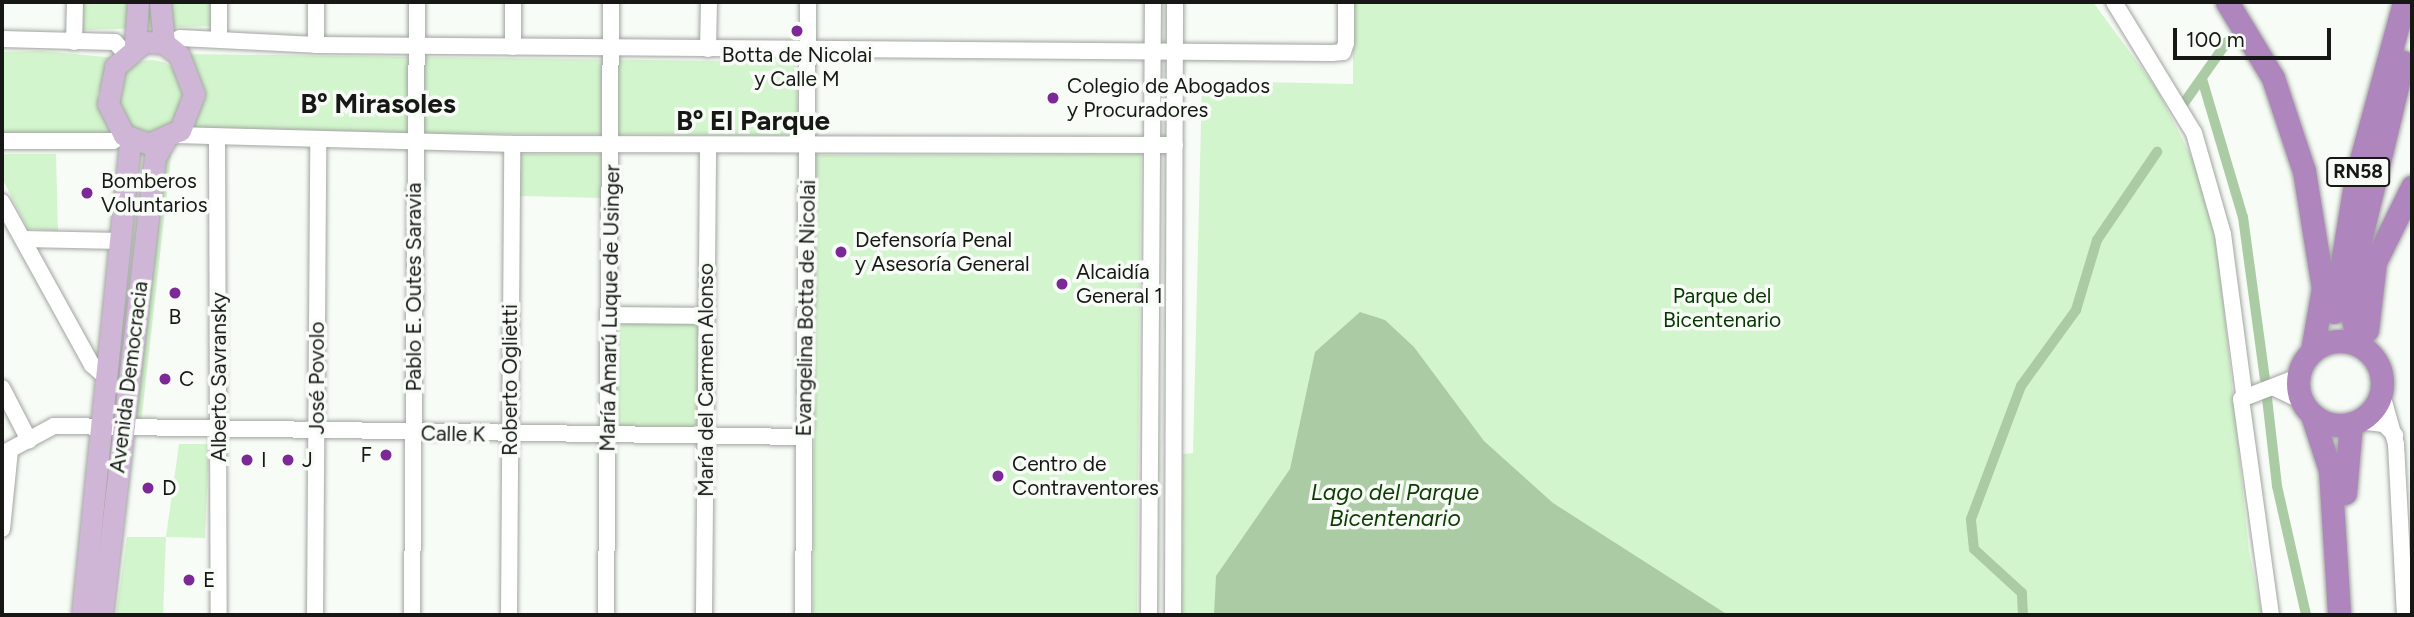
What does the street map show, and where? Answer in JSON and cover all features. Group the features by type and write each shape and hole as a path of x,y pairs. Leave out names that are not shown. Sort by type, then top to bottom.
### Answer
{"highway":[{"path":"2227,2 2273,78 2304,171 2323,288 2317,348 2365,350 2367,310 2375,262 2412,187"},
{"name":"RN58","path":"2298,377 2317,348 2334,314 2356,178 2404,2"},
{"name":"RN58","path":"2381,391 2352,315 2360,241 2412,28"},
{"path":"2298,377 2330,470 2339,615"},
{"path":"2355,615 2344,473 2355,422 2381,391"},
{"path":"2307,408 2355,422"}],"main road":[{"path":"138,2 130,49 108,94 114,122 127,137 169,139 194,94 167,45 160,2"},
{"path":"130,49 167,45"},
{"name":"Avenida Democracia","path":"102,615 113,430 108,379 122,241 127,137"},
{"name":"Avenida Democracia","path":"82,615 155,157 169,139"}],"street":[{"path":"74,42 75,2"},
{"path":"219,2 219,39"},
{"path":"316,2 316,46"},
{"name":"Pablo E. Outes Saravia","path":"412,615 417,2"},
{"path":"513,2 513,47"},
{"name":"María Amarú Luque de Usinger","path":"607,615 611,2"},
{"path":"708,49 709,2"},
{"name":"Evangelina Botta de Nicolai","path":"803,615 803,437 809,146 808,2"},
{"path":"1149,615 1153,2"},
{"path":"1173,615 1175,2"},
{"path":"167,45 180,38 316,46 1343,52 1346,2"},
{"path":"2114,2 2194,133 2223,234 2244,394 2245,448 2271,615"},
{"path":"2,39 115,42 130,49"},
{"path":"2,141 113,141 127,137"},
{"path":"169,139 809,146 1175,145"},
{"name":"Alberto Savransky","path":"217,139 219,615"},
{"name":"José Povolo","path":"315,615 318,141"},
{"name":"Roberto Oglietti","path":"509,615 512,144"},
{"name":"María del Carmen Alonso","path":"704,615 708,145"},
{"path":"2,202 92,365 108,379"},
{"path":"23,239 122,241"},
{"path":"611,315 707,316"},
{"path":"2244,394 2275,388 2298,377"},
{"path":"2,388 29,440"},
{"path":"2275,388 2307,408"},
{"path":"2381,391 2395,435 2405,615"},
{"path":"2355,422 2384,424 2395,435"},
{"name":"Calle K","path":"6,452 54,426 219,432 803,437"},
{"path":"2,529 6,452"}],"green space":[{"path":"83,2 213,2 213,26 83,30"},
{"name":"Parque del Bicentenario","path":"1353,2 2093,2 2157,89 2195,164 2218,250 2249,551 2262,615 1182,615 1183,454 1193,453 1202,81 1353,84"},
{"path":"42,51 116,58 97,95 111,133 2,133 2,52"},
{"path":"188,54 796,62 798,135 190,133 203,95"},
{"path":"151,60 165,63 177,70 184,82 187,96 184,110 177,122 165,129 151,132 137,129 125,122 118,110 115,96 118,82 125,70 137,63"},
{"path":"172,148 141,424 128,424 158,158"},
{"path":"2,154 56,154 58,231 28,229 2,178"},
{"path":"521,154 603,154 602,198 520,196"},
{"path":"1141,154 1137,615 813,615 816,155"},
{"path":"618,322 701,322 701,429 617,428"},
{"path":"179,444 209,444 205,538 166,537"},
{"path":"127,537 166,537 163,615 116,615"}],"water":[{"name":"Lago del Parque Bicentenario","path":"1360,312 1385,320 1414,347 1484,441 1553,503 1728,615 1214,615 1216,576 1290,469 1315,352"}],"waterway":[{"path":"2184,103 2227,42"},
{"path":"2202,79 2243,217 2265,379"},
{"path":"2023,615 2022,593 1974,549 1971,519 2021,386 2076,310 2097,240 2157,152"},
{"path":"2267,398 2277,486 2306,615"}],"place":[{"name":"Botta de Nicolai y Calle M","path":"797,31"},
{"name":"Colegio de Abogados y Procuradores","path":"1053,98"},
{"name":"Bomberos Voluntarios","path":"87,193"},
{"name":"Defensoría Penal y Asesoría General","path":"841,252"},
{"name":"Alcaidía General 1","path":"1062,284"},
{"name":"B","path":"175,293"},
{"name":"C","path":"165,379"},
{"name":"F","path":"386,455"},
{"name":"I","path":"247,460"},
{"name":"J","path":"288,460"},
{"name":"Centro de Contraventores","path":"998,476"},
{"name":"D","path":"148,488"},
{"name":"E","path":"189,580"}],"district":[{"name":"Bº Mirasoles","path":"378,103"},
{"name":"Bº El Parque","path":"753,120"}]}
